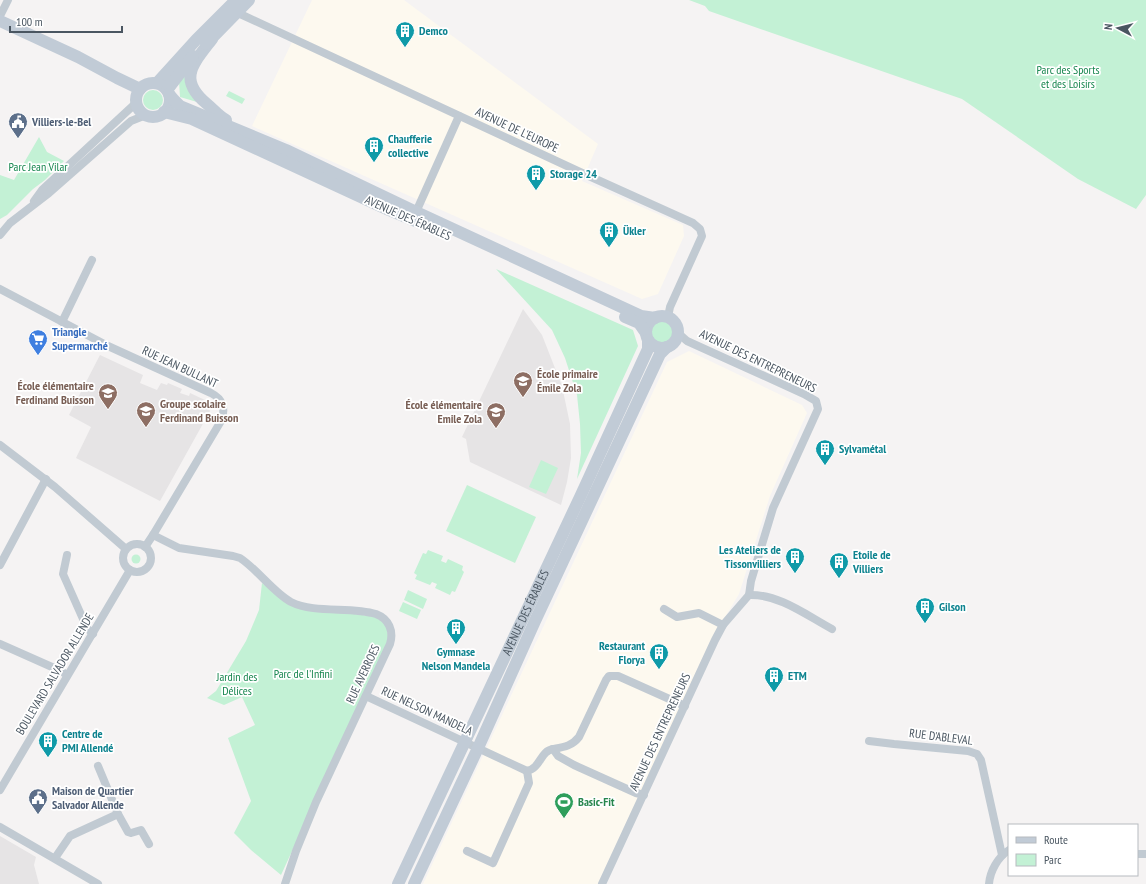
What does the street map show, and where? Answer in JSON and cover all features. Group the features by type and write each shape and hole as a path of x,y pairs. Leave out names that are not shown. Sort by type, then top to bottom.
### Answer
{"main road":[{"path":"164,89 201,36 236,0"},
{"path":"164,89 190,59 212,39 249,0"},
{"path":"0,21 78,57 140,89"},
{"name":"AVENUE DES ÉRABLES","path":"212,39 193,63 190,73 190,84 196,94 224,119 416,212 641,316 655,318"},
{"path":"148,84 164,89 170,104 164,112 154,117 146,115 140,110 136,103 140,89 148,84"},
{"name":"AVENUE DES ÉRABLES","path":"164,89 180,106 286,150"},
{"name":"AVENUE DES ÉRABLES","path":"164,112 192,119 435,229 639,324 647,336 648,349 398,884"},
{"path":"664,316 668,317 676,324 678,333 674,342 667,347 656,347 647,336 648,324 655,318 664,316"},
{"name":"AVENUE DES ÉRABLES","path":"414,884 634,408 660,354 667,347"}],"street":[{"path":"0,16 8,0"},
{"name":"AVENUE DE L'EUROPE","path":"238,13 692,223 700,229 702,236 670,307 668,317"},
{"path":"30,206 42,190 136,103"},
{"path":"0,228 49,194 131,121 146,115"},
{"path":"416,212 459,116"},
{"path":"0,235 10,222"},
{"path":"62,322 92,260"},
{"name":"RUE JEAN BULLANT","path":"0,289 127,355 211,393 222,403 223,412 221,421 145,547"},
{"name":"AVENUE DES ENTREPRENEURS","path":"602,884 723,625 749,595 751,581 772,508 818,409 816,401 804,394 687,340 678,333"},
{"path":"0,445 46,479 126,549"},
{"path":"0,565 46,479"},
{"name":"RUE AVERROES","path":"153,536 179,548 240,558 285,598 296,604 375,614 383,618 389,625 392,635 390,644 316,802 296,851 285,884"},
{"path":"137,544 145,547 150,554 150,564 147,568 139,572 130,570 125,565 123,557 126,549 137,544"},
{"path":"67,555 63,574 88,628 93,634"},
{"name":"BOULEVARD SALVADOR ALLENDE","path":"0,790 130,570"},
{"path":"749,595 760,594 776,599 832,629"},
{"path":"664,609 677,617 699,613 723,625"},
{"path":"0,644 61,671 67,676"},
{"path":"467,851 493,863 529,783 527,771 536,767 544,753 548,750 569,746 575,742 609,676 618,676 685,706"},
{"name":"RUE NELSON MANDELA","path":"366,696 527,771"},
{"name":"RUE D'ABLEVAL","path":"869,741 968,751 977,754 981,760 1005,852"},
{"path":"553,749 558,756 574,765 636,793 644,795"},
{"path":"98,766 118,814 128,832 131,833 141,830 149,844"},
{"path":"55,858 70,836 118,814"},
{"path":"0,827 98,884"},
{"path":"990,884 993,869 1005,852"}],"shaded area":[{"path":"312,0 404,0 598,144 582,181 683,225 684,236 658,294 642,299 252,126"},
{"name":"École primaire Émile Zola","path":"523,309 542,335 562,386 570,424 571,458 561,505 470,462 466,439 462,437"},
{"path":"689,351 802,405 807,413 770,496 739,594 710,642 598,884 423,884 667,362"},
{"name":"Groupe scolaire Ferdinand Buisson","path":"100,355 143,375 140,383 157,390 161,383 167,385 168,383 182,389 180,393 189,396 190,393 205,400 210,411 160,501 76,458 91,427 69,415"},
{"path":"0,836 36,857 34,865 39,884 0,884"}],"green space":[{"name":"Parc des Sports et des Loisirs","path":"689,0 1146,0 1146,195 1136,209 1078,179 962,99 709,11 705,6"},
{"path":"186,69 188,87 197,102 180,97 179,81"},
{"path":"153,90 160,93 163,100 160,107 153,110 146,107 143,100 146,93"},
{"path":"229,91 245,99 242,104 226,96"},
{"name":"Parc Jean Vilar","path":"39,137 47,152 64,161 7,215 0,219 0,175 14,180"},
{"path":"496,269 633,330 638,346 577,479 581,453 580,424 577,395 565,358 552,330"},
{"path":"662,321 670,324 673,332 670,340 662,343 654,340 651,332 654,324"},
{"path":"541,460 558,468 546,494 529,487"},
{"path":"467,485 536,517 515,563 446,531"},
{"path":"428,550 443,556 441,561 446,563 448,559 463,566 462,570 464,572 455,592 452,591 450,595 435,588 437,584 432,582 430,585 415,579 417,575 414,573 423,553 426,554"},
{"path":"136,554 141,559 136,564 131,559"},
{"name":"Parc de l'Infini","path":"262,583 289,605 377,617 386,623 389,641 281,875 251,850 234,833 251,801 228,738 255,725 242,697 224,705 207,698 216,691 246,641 259,610"},
{"path":"408,590 427,599 423,609 404,600"},
{"path":"403,602 421,610 417,619 399,611"}],"place":[{"name":"Demco","path":"405,48"},
{"name":"Villiers-le-Bel","path":"18,139"},
{"name":"Chaufferie collective","path":"374,163"},
{"name":"Storage 24","path":"536,191"},
{"name":"Ükler","path":"609,248"},
{"name":"Triangle Supermarché","path":"38,356"},
{"name":"École primaire Émile Zola","path":"523,398"},
{"name":"École élémentaire Ferdinand Buisson","path":"108,410"},
{"name":"Groupe scolaire Ferdinand Buisson","path":"146,428"},
{"name":"École élémentaire Emile Zola","path":"496,429"},
{"name":"Sylvamétal","path":"825,466"},
{"name":"Les Ateliers de Tissonvilliers","path":"795,574"},
{"name":"Etoile de Villiers","path":"839,579"},
{"name":"Gilson","path":"925,624"},
{"name":"Gymnase Nelson Mandela","path":"456,645"},
{"name":"Restaurant Florya","path":"659,670"},
{"name":"ETM","path":"774,693"},
{"name":"Centre de PMI Allendé","path":"48,758"},
{"name":"Maison de Quartier Salvador Allende","path":"38,815"},
{"name":"Basic-Fit","path":"564,819"}],"park label":[{"name":"Jardin des Délices","path":"237,684"}]}
